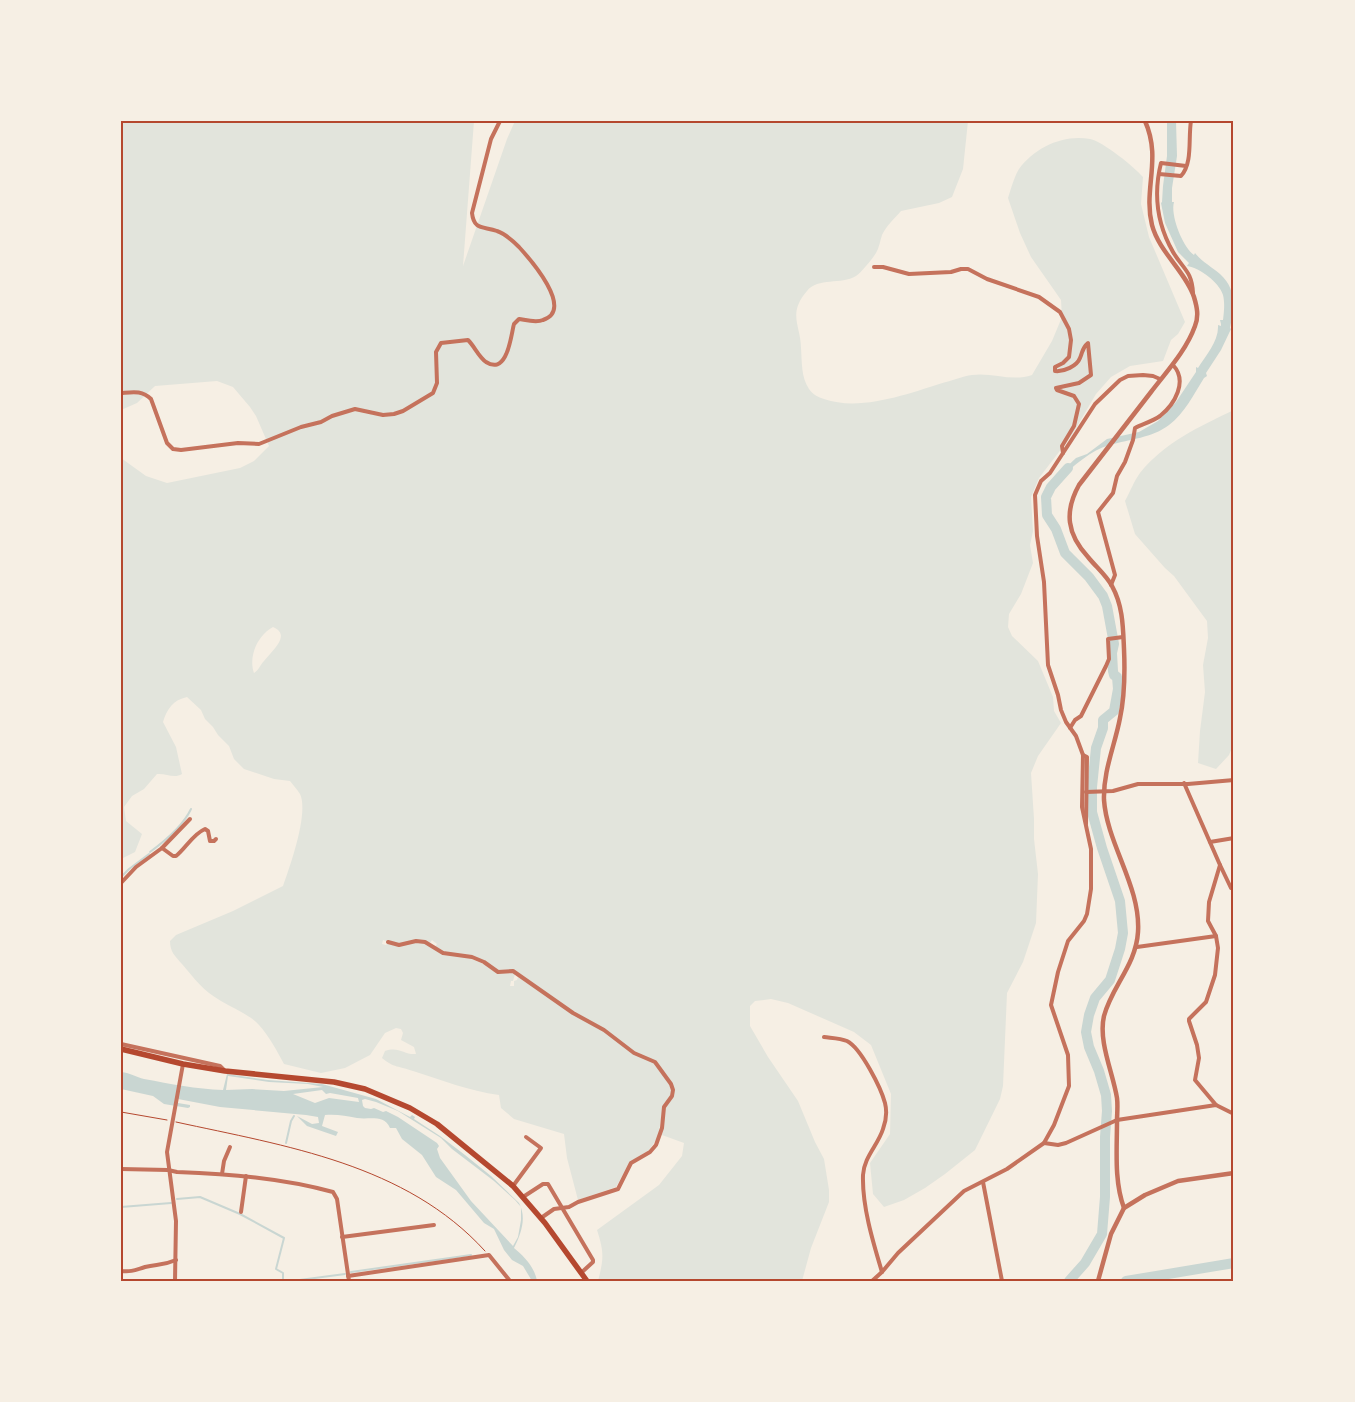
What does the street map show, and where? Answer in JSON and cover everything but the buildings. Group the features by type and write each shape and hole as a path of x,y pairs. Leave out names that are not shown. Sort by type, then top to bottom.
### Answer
{"main road":[{"path":"121,1049 182,1066 334,1082 366,1089 392,1099 437,1124 513,1186 540,1218 587,1281"}],"street":[{"path":"121,394 139,392 146,394 151,399 167,443 173,449 181,450 238,443 259,444 301,427 321,422 342,412 355,409 383,415 403,411 433,393 438,384 436,352 440,343 468,340 486,362 492,364 500,362 506,355 511,343 514,324 519,319 545,320 552,313 555,302 542,276 507,236 498,231 483,228 473,222 472,213 492,139 500,121"},
{"path":"1145,121 1150,133 1153,152 1149,208 1152,224 1156,237 1194,295"},
{"path":"1159,174 1181,176 1185,172 1191,121"},
{"path":"1124,1208 1118,1186 1117,1100 1103,1030 1104,1015 1137,947 1139,930 1138,915 1107,816 1102,791 1122,709 1124,674 1120,637 1120,603 1112,584 1079,547 1069,522 1072,497 1079,484 1173,365 1196,325 1198,314 1191,278 1174,253 1158,217 1156,193 1161,163 1186,166"},
{"path":"874,267 883,267 909,274 951,272 968,269 987,279 1039,297 1060,312 1069,329 1072,340 1069,357 1063,364 1055,368 1055,371 1069,368 1077,363 1088,343 1091,375 1079,383 1056,388 1074,396 1078,404 1074,426 1062,446 1063,453"},
{"path":"1112,584 1115,575 1098,512 1113,493 1117,476 1125,462 1133,440 1135,428 1160,416 1178,391 1181,380 1179,371 1173,365"},
{"path":"872,1281 898,1253 964,1191 1008,1169 1044,1143 1054,1125 1070,1086 1068,1055 1051,1005 1058,972 1068,942 1087,914 1091,889 1091,850 1081,795 1083,755 1076,736 1061,710 1048,665 1044,582 1036,523 1035,495 1041,481 1050,472 1096,404 1124,377 1143,374 1160,380"},
{"path":"1070,728 1074,720 1081,716 1109,659 1108,639 1120,637"},
{"path":"1083,755 1087,757 1086,828"},
{"path":"1088,792 1138,784 1184,784 1234,780"},
{"path":"1184,784 1231,888"},
{"path":"121,884 136,867 162,848 190,818"},
{"path":"162,848 172,856 176,856 205,828 208,831 210,841 216,839"},
{"path":"1210,842 1234,838"},
{"path":"1220,865 1209,902 1208,921 1216,936 1218,948 1216,976 1206,1002 1189,1021 1199,1058 1195,1080 1216,1105 1234,1114"},
{"path":"1137,947 1216,936"},
{"path":"388,942 399,945 416,941 425,942 442,953 472,957 484,962 498,972 513,971 573,1013 604,1030 634,1053 655,1062 670,1084 673,1090 672,1096 664,1107 662,1128 656,1145 650,1152 631,1163 618,1189 578,1202 569,1207 554,1209 540,1218"},
{"path":"121,964 121,976"},
{"path":"824,1037 848,1042 856,1050 878,1086 885,1105 886,1118 883,1130 870,1153 863,1171 862,1189 874,1246 882,1272"},
{"path":"121,1044 220,1066 225,1071"},
{"path":"175,1281 176,1221 167,1152 182,1066"},
{"path":"1044,1143 1066,1144 1117,1120 1216,1105"},
{"path":"513,1186 541,1148 526,1137"},
{"path":"222,1174 224,1161 230,1148"},
{"path":"121,1169 168,1170 246,1176 332,1192 338,1202 348,1278 489,1256 510,1281"},
{"path":"1098,1281 1111,1234 1124,1208 1145,1195 1178,1181 1234,1173"},
{"path":"241,1212 246,1176"},
{"path":"983,1182 1002,1281"},
{"path":"523,1197 546,1183 593,1260 581,1273"},
{"path":"342,1237 434,1225"},
{"path":"121,1271 135,1271 142,1268 158,1267 176,1260"}],"path":[{"path":"121,1112 173,1120 340,1161 373,1174 425,1200 459,1226 489,1256"}],"shaded area":[{"path":"121,121 474,121 463,266 515,121 968,121 963,169 952,197 939,203 901,211 888,225 874,255 856,276 850,279 817,284 807,291 801,299 796,313 796,320 800,340 802,369 809,389 816,396 824,399 854,403 901,396 979,374 1017,378 1032,375 1052,341 1062,317 1061,300 1031,257 1020,233 1008,198 1017,172 1033,154 1060,140 1070,138 1096,141 1133,167 1143,177 1141,204 1149,237 1185,322 1178,334 1171,340 1163,361 1130,366 1111,377 1096,394 1072,435 1039,478 1031,497 1033,531 1030,545 1033,563 1021,594 1009,614 1008,627 1012,636 1038,661 1053,697 1054,711 1061,723 1038,756 1031,773 1034,839 1038,874 1036,923 1023,962 1007,993 1003,1086 1000,1099 975,1150 925,1188 904,1200 884,1207 873,1194 870,1163 890,1134 891,1094 871,1045 854,1032 788,1003 771,999 755,1001 750,1006 750,1026 768,1057 798,1101 824,1159 829,1202 811,1248 802,1281 598,1281 602,1255 597,1230 659,1185 682,1156 684,1143 662,1135 665,1109 674,1093 672,1084 657,1062 633,1051 606,1030 574,1012 513,970 498,971 471,956 443,952 435,947 437,944 432,940 430,943 414,940 399,945 383,940 382,944 386,945 388,943 395,946 414,942 427,944 443,954 467,957 488,966 497,973 511,972 515,974 510,986 514,986 514,981 518,977 573,1014 605,1032 633,1054 653,1062 665,1078 672,1093 663,1108 658,1137 649,1150 630,1162 616,1187 578,1200 567,1158 564,1134 514,1119 501,1108 499,1095 477,1091 390,1064 382,1058 385,1051 398,1050 416,1054 414,1047 401,1040 403,1033 401,1029 396,1028 385,1033 370,1055 345,1068 321,1073 284,1064 259,1025 251,1018 214,997 204,988 175,956 170,941 176,935 233,911 283,886 294,853 302,814 300,794 290,781 274,779 244,769 234,759 229,746 205,719 201,710 187,697 182,698 171,706 163,722 176,747 182,774 176,776 157,774 144,789 132,796 124,807 126,821 142,834 135,852 121,859 121,458 146,476 167,483 240,468 254,461 269,446 250,407 233,387 217,381 155,386 137,403 121,410","holes":["273,627 281,634 279,643 254,673 252,666 253,653 259,641"]},
{"path":"1167,121 1176,121 1177,156 1172,188 1172,202 1174,202 1173,208 1178,231 1190,251 1220,274 1229,286 1233,299 1231,329 1221,350 1206,373 1207,376 1184,410 1169,425 1141,438 1103,447 1076,464 1059,480 1056,477 1076,458 1087,454 1107,439 1139,432 1158,421 1176,402 1196,372 1196,367 1198,368 1214,342 1218,325 1221,326 1220,320 1223,320 1224,301 1221,290 1208,276 1187,266 1189,263 1178,252 1165,223 1161,203 1167,156"},
{"path":"1234,410 1234,743 1229,755 1216,769 1198,763 1205,692 1203,665 1208,638 1207,621 1174,576 1135,534 1125,501 1140,473 1160,453 1183,436"},
{"path":"121,1072 164,1083 223,1090 227,1074 268,1080 322,1084 376,1099 410,1117 412,1115 415,1117 414,1119 440,1136 491,1176 520,1206 494,1181 452,1149 441,1138 398,1111 376,1102 362,1100 365,1108 386,1111 437,1143 440,1158 471,1201 513,1246 518,1237 521,1208 523,1214 522,1226 519,1237 514,1248 534,1271 537,1281 532,1281 523,1266 512,1260 504,1250 494,1229 484,1223 456,1190 436,1177 422,1155 402,1139 396,1128 390,1128 380,1119 325,1115 322,1126 338,1132 336,1136 307,1126 297,1116 312,1124 319,1123 318,1117 220,1107 178,1099 178,1103 190,1105 188,1108 164,1104 153,1096 121,1089","holes":["228,1076 269,1082 308,1084 323,1087 284,1091 226,1090","322,1090 326,1094 358,1098 359,1102 329,1098 315,1103 293,1094"]}],"waterway":[{"path":"1068,468 1051,487 1046,497 1047,515 1056,529 1065,553 1089,577 1103,596 1107,606 1114,644 1112,653 1113,671 1117,677 1118,689 1114,711 1103,720 1103,728 1096,748 1092,787 1092,812 1120,901 1123,933 1110,980 1095,998 1086,1032 1089,1047 1106,1095 1105,1197 1102,1234 1085,1263 1069,1281"},
{"path":"150,852 178,827 191,809"},
{"path":"121,877 149,854"},
{"path":"286,1143 294,1116"},
{"path":"177,1199 200,1197 240,1214 284,1238 276,1269 283,1273 283,1281"},
{"path":"121,1207 171,1203"},
{"path":"351,1272 471,1255"},
{"path":"1126,1281 1234,1263"},
{"path":"292,1281 345,1274"}]}
